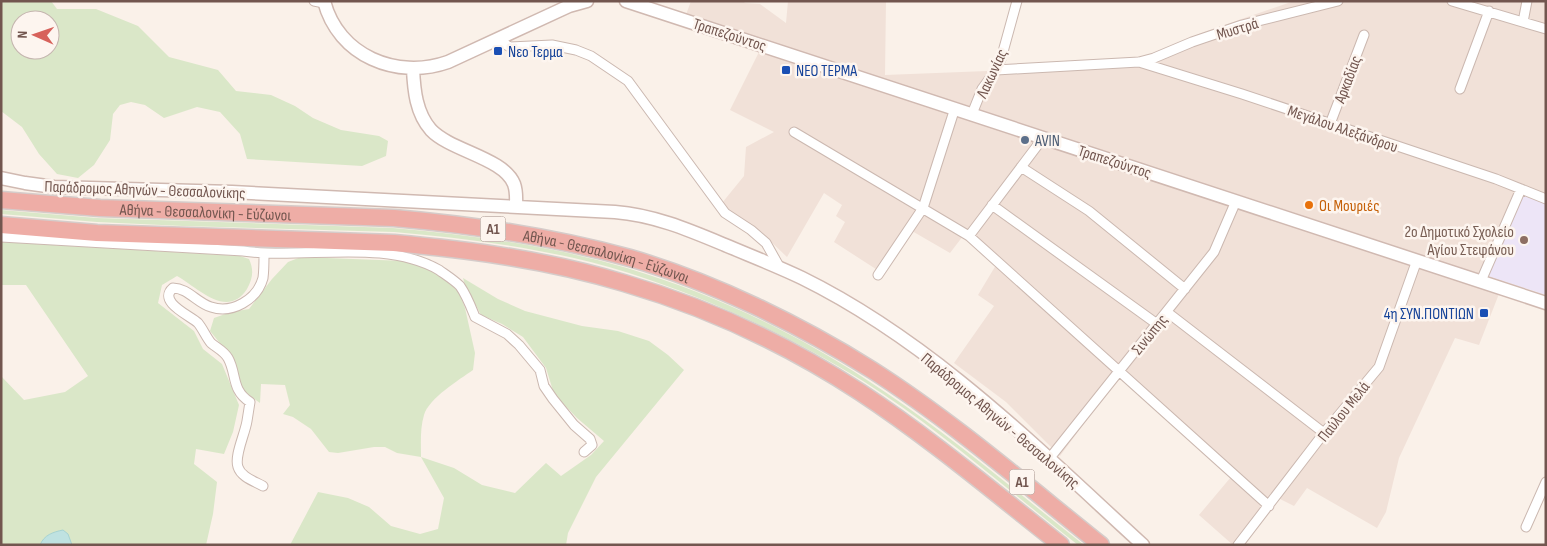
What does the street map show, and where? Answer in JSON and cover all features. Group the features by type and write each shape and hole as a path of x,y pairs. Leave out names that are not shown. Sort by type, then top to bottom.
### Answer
{"highway":[{"name":"Αθήνα - Θεσσαλονίκη - Εύζωνοι","path":"1,200 100,208 394,218 430,221 526,234 632,259 686,278 752,305 804,331 872,370 943,420 1101,545"},
{"name":"Αθήνα - Θεσσαλονίκη - Εύζωνοι","path":"1,225 97,232 394,243 427,246 520,259 625,283 677,301 740,327 800,357 858,391 926,439 1061,545"}],"main road":[{"name":"Τραπεζούντος","path":"626,1 1546,303"},
{"path":"320,2 335,27 350,45 361,54 392,66 413,69 432,67 448,62 569,6 582,2"},
{"path":"413,69 417,105 431,130 440,137 496,166 508,175 516,190 516,207"},
{"name":"Παράδρομος Αθηνών - Θεσσαλονίκης","path":"1,178 54,187 232,192 615,212 642,216 688,230 780,268 820,287 872,318 922,352 989,405 1144,545"}],"street":[{"name":"Λακωνίας","path":"972,114 982,89 996,70 1001,59 1016,1"},
{"name":"Μυστρά","path":"1139,62 1242,25 1338,1"},
{"path":"1452,1 1546,29"},
{"path":"1523,22 1527,1"},
{"path":"1460,89 1489,11"},
{"name":"Αρκαδίας","path":"1330,124 1364,35"},
{"path":"500,38 503,43 510,47 544,45 568,48 591,56 628,81 724,214 751,230 766,244 780,268"},
{"path":"996,70 1139,62"},
{"name":"Μεγάλου Αλεξάνδρου","path":"1139,62 1242,94 1496,179 1546,199"},
{"path":"878,275 923,208 955,108"},
{"path":"794,132 969,236 1269,506"},
{"path":"969,236 1043,138"},
{"path":"1021,167 1089,211 1185,289"},
{"path":"1480,281 1521,189"},
{"name":"Σινώπης","path":"1049,459 1214,252 1236,201"},
{"path":"992,205 1157,324"},
{"path":"1,237 243,251 264,254 348,253 399,256 425,262 448,276 459,286 468,300 475,317 507,334 519,344 540,370 544,386 553,399 574,425 590,439 592,445 584,452"},
{"path":"263,486 241,473 237,466 237,456 244,436 250,402 242,397 228,359 222,351 212,344 199,324 174,306 169,295 173,288 179,288 210,307 220,309 239,305 248,300 260,285 263,278 264,254"},
{"name":"Παύλου Μελά","path":"1238,545 1324,433 1379,367 1417,260"},
{"path":"1166,312 1324,433"},
{"path":"1526,527 1546,482"}],"shaded area":[{"path":"691,1 743,1 745,3 760,4 786,23 788,1 886,1 885,75 987,71 992,65 1108,61 1145,57 1201,33 1294,1 1546,1 1546,198 1544,203 1522,196 1488,276 1504,281 1479,345 1455,338 1399,458 1386,512 1377,528 1307,488 1294,506 1278,498 1242,545 1233,545 1199,515 1231,477 1119,376 1060,456 1006,402 954,363 994,306 978,295 996,265 963,236 950,253 912,231 882,273 834,242 845,222 836,216 842,205 824,193 787,257 762,233 726,209 722,203 744,176 746,147 774,132 730,110 760,50 683,23"},
{"name":"2ο Δημοτικό Σχολείο Αγίου Στεφάνου","path":"1522,195 1546,204 1546,295 1488,276"}],"green space":[{"path":"1,1 51,1 57,9 96,9 138,26 169,57 218,70 236,91 271,95 295,106 313,118 341,130 379,136 388,141 386,156 362,166 247,159 240,134 220,112 197,107 164,118 145,105 131,102 120,105 113,114 110,140 94,165 78,178 57,174 39,154 22,127 1,111"},
{"path":"1,210 97,218 393,228 511,242 569,253 627,268 690,289 751,315 839,362 895,399 950,439 1084,545 1078,545 946,439 863,381 807,349 749,320 660,283 629,273 542,251 424,235 394,232 97,222 1,214"},
{"path":"1,242 240,256 249,259 252,267 252,278 247,289 239,298 230,302 212,298 177,276 162,285 158,303 194,331 203,349 222,364 239,405 233,432 224,454 196,449 194,464 217,482 213,514 206,545 1,545 1,376 24,400 65,392 88,376 26,285 1,285"},
{"path":"301,257 405,261 432,271 458,289 465,308 475,353 473,370 445,390 427,409 422,425 421,457 397,453 385,447 338,453 329,452 311,429 293,417 283,414 290,405 285,385 261,384 260,403 242,390 232,358 210,331 214,318 231,312 249,309 288,262"},
{"path":"463,278 498,299 525,311 582,326 618,331 649,341 684,370 596,477 568,533 566,545 290,545 318,492 348,498 369,507 391,526 420,534 438,529 444,498 421,457 454,468 482,485 515,493 546,463 561,476 591,455 604,441 577,418 554,394 546,368 523,337 502,324 481,315"}],"water":[{"path":"63,530 68,534 72,545 40,545 49,534"}],"place":[{"name":"Νεο Τερμα","path":"498,51"},
{"name":"ΝΕΟ ΤΕΡΜΑ","path":"786,70"},
{"name":"AVIN","path":"1025,140"},
{"name":"Οι Μουριές","path":"1309,205"},
{"name":"2ο Δημοτικό Σχολείο Αγίου Στεφάνου","path":"1524,240"},
{"name":"4η ΣΥΝ.ΠΟΝΤΙΩΝ","path":"1484,313"}]}
